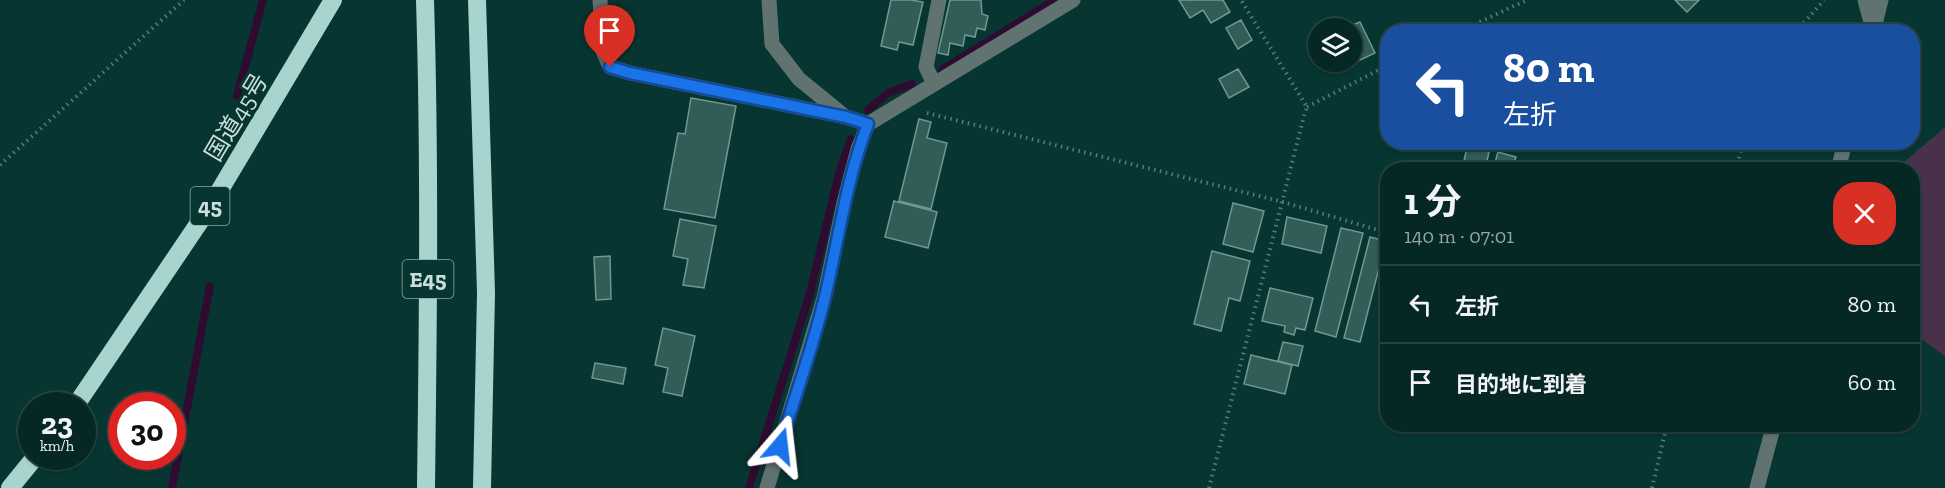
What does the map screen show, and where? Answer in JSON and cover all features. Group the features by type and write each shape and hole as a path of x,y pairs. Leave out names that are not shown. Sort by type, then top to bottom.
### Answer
{"highway":[{"name":"国道45号","path":"85,392 211,206 333,0"},
{"name":"E45","path":"425,0 428,329 426,488"},
{"name":"E45","path":"477,0 486,293 482,488"},
{"path":"10,488 25,470"}],"street":[{"path":"600,0 603,51 610,67 846,117 868,124"},
{"path":"769,0 771,44 799,79 846,117"},
{"path":"934,84 926,67 939,0"},
{"path":"767,488 824,298 844,203 858,149 868,124 1073,0"},
{"path":"1864,0 1871,24"},
{"path":"1875,24 1881,0"},
{"path":"1757,488 1772,432"}],"path":[{"path":"0,165 184,0"},
{"path":"1241,0 1307,107"},
{"path":"1475,24 1527,0"},
{"path":"1803,24 1824,0"},
{"path":"1209,488 1307,107 1380,69"},
{"path":"900,103 932,116 1283,202 1380,231"},
{"path":"1652,488 1665,432"}],"shaded area":[{"path":"1945,127 1945,356 1920,338 1920,162 1904,162"}],"building":[{"path":"891,0 923,2 913,45 899,42 897,50 881,46"},
{"path":"950,0 981,0 982,14 988,16 985,30 977,28 975,37 965,35 963,46 950,43 948,55 938,53"},
{"path":"1179,0 1223,0 1230,12 1211,23 1203,10 1190,18"},
{"path":"1675,0 1699,0 1687,12"},
{"path":"1241,20 1252,40 1238,49 1226,28"},
{"path":"1362,26 1375,53 1362,59"},
{"path":"1238,69 1249,87 1229,98 1219,79"},
{"path":"691,98 736,106 715,218 664,209 678,133 685,134"},
{"path":"919,119 931,122 927,138 947,143 931,209 899,201"},
{"path":"1466,150 1489,152 1487,162 1464,162"},
{"path":"1498,152 1516,157 1514,162 1495,162"},
{"path":"894,201 937,212 928,248 885,237"},
{"path":"1233,203 1264,211 1253,252 1223,244"},
{"path":"1287,217 1327,226 1321,253 1282,244"},
{"path":"680,219 716,226 704,288 683,285 688,259 673,256"},
{"path":"1341,228 1363,233 1336,337 1315,331"},
{"path":"1370,237 1380,240 1380,264 1360,342 1344,338"},
{"path":"1212,251 1250,261 1240,301 1229,298 1221,331 1194,324"},
{"path":"610,256 611,299 596,300 594,257"},
{"path":"1270,288 1313,298 1305,330 1296,328 1294,335 1284,332 1285,326 1262,321"},
{"path":"663,328 695,336 682,396 663,392 668,368 655,365"},
{"path":"1283,342 1303,346 1298,366 1278,361"},
{"path":"1251,355 1292,365 1285,394 1244,384"},
{"path":"595,363 626,368 623,384 592,378"}],"waterway":[{"path":"237,96 263,0"},
{"path":"942,70 1055,0"},
{"path":"868,110 888,93 912,84"},
{"path":"749,488 810,293 839,173 851,139"},
{"path":"172,488 210,286"}],"route":[{"path":"610,67 856,119 868,124 858,149 844,203 824,298 780,446"}]}
